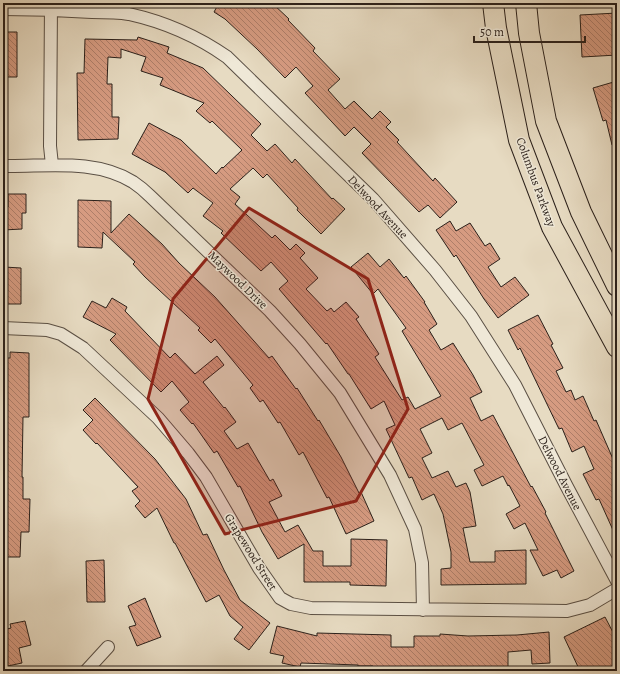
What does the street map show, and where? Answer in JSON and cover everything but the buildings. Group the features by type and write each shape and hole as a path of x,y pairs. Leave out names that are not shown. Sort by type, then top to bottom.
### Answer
{"main road":[{"name":"Columbus Parkway","path":"493,3 496,28 519,140 552,227 617,347"},
{"path":"526,3 529,33 546,121 581,212 617,286"}],"street":[{"name":"Delwood Avenue","path":"3,9 51,6 127,14 163,23 190,34 207,43 226,57 373,199 435,270 471,316 515,385 617,581"},
{"path":"51,6 50,146 52,165"},
{"name":"Maywood Drive","path":"3,166 88,166 112,172 133,182 150,196 270,311 300,344 340,394 390,475 415,528 422,563 423,610"},
{"name":"Grapewood Street","path":"3,328 47,330 61,334 83,348 158,418 206,477 259,568 280,598 291,604 311,608 567,610 590,605 617,588"},
{"path":"86,671 108,647"}],"highlighted area":[{"path":"249,208 368,279 408,409 356,501 225,534 148,399 173,299"}]}
